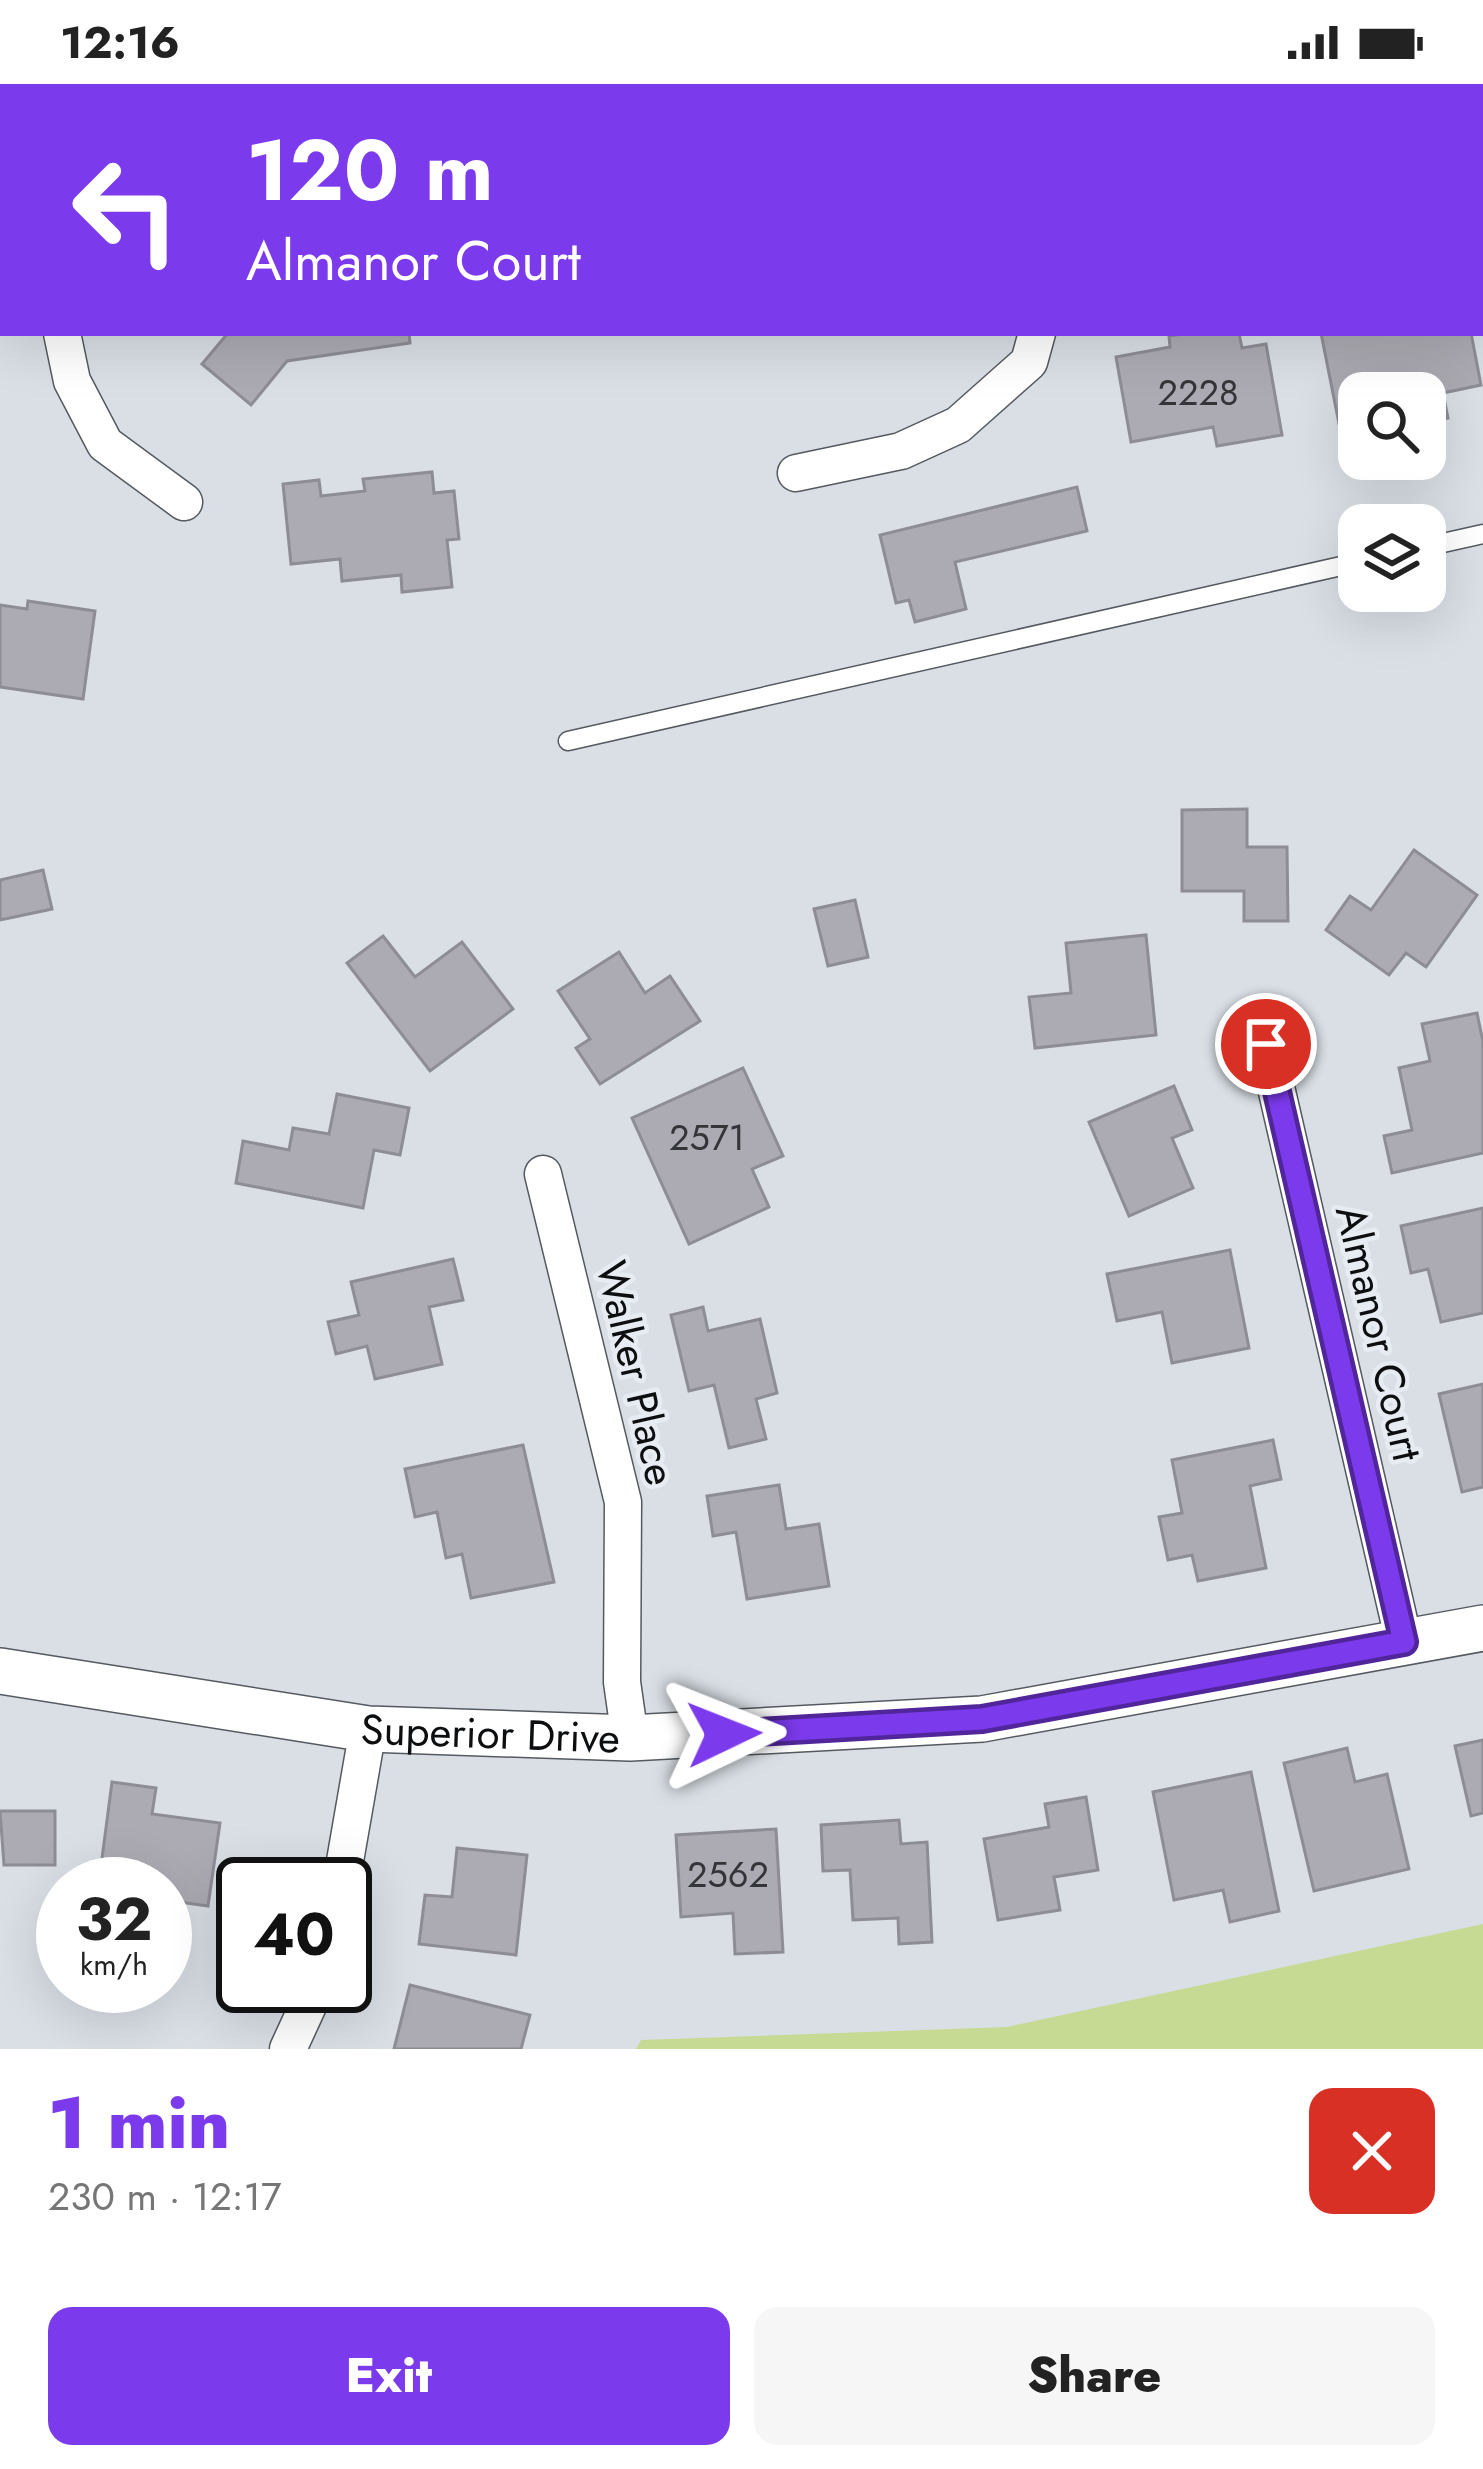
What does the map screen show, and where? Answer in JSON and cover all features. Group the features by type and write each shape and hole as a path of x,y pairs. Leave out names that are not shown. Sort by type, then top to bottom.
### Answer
{"street":[{"path":"63,336 72,381 105,444 184,502"},
{"path":"796,473 901,451 958,425 1029,362 1036,336"},
{"name":"Almanor Court","path":"1266,1044 1404,1642"},
{"name":"Walker Place","path":"543,1174 623,1502 622,1682 630,1738"},
{"name":"Superior Drive","path":"0,1672 368,1729 630,1738 982,1719 1483,1628"},
{"path":"345,1857 368,1729"},
{"path":"288,2049 304,2013"}],"lane":[{"path":"1446,542 1483,534"},
{"path":"568,741 1338,567"}],"green space":[{"path":"1483,1924 1483,2049 636,2049 641,2040 1007,2027"}],"building":[{"path":"225,336 409,336 410,343 287,361 251,405 202,364"},
{"path":"1169,336 1240,336 1242,348 1266,344 1282,435 1217,446 1213,427 1131,442 1116,357 1170,347"},
{"path":"1322,336 1472,336 1481,385 1446,392 1446,372 1338,372 1338,419"},
{"path":"432,472 434,493 454,491 459,539 447,540 452,587 402,592 401,575 342,581 340,559 291,564 283,484 319,480 321,496 365,491 363,479"},
{"path":"1077,487 1087,531 955,562 966,609 915,622 909,600 896,603 880,535"},
{"path":"28,601 95,611 83,699 0,687 0,605 27,609"},
{"path":"1247,809 1247,847 1287,847 1288,921 1244,921 1244,891 1182,891 1182,810"},
{"path":"1414,850 1477,895 1426,967 1406,953 1389,975 1326,930 1350,896 1371,910"},
{"path":"43,870 52,909 0,920 0,880"},
{"path":"855,900 868,957 828,966 814,909"},
{"path":"1146,935 1156,1035 1035,1048 1029,997 1071,993 1066,943"},
{"path":"383,936 415,977 462,942 513,1009 430,1071 347,963"},
{"path":"619,952 645,993 670,976 700,1021 600,1084 576,1048 590,1039 558,991"},
{"path":"1477,1013 1483,1042 1483,1153 1392,1173 1384,1136 1412,1130 1399,1068 1430,1061 1422,1024"},
{"path":"743,1068 783,1156 752,1169 769,1207 689,1244 632,1118"},
{"path":"1174,1086 1192,1130 1172,1138 1193,1188 1129,1216 1089,1122"},
{"path":"337,1094 409,1108 400,1155 374,1150 363,1208 236,1183 243,1141 289,1150 293,1128 329,1134"},
{"path":"1483,1208 1483,1313 1441,1322 1428,1269 1411,1273 1401,1226"},
{"path":"1230,1250 1249,1348 1172,1363 1162,1312 1117,1321 1107,1274"},
{"path":"453,1259 463,1300 429,1307 442,1364 375,1379 367,1346 336,1354 328,1322 359,1315 351,1282"},
{"path":"703,1307 708,1331 760,1319 777,1393 756,1399 766,1439 729,1448 714,1385 689,1391 671,1315"},
{"path":"1483,1384 1483,1487 1462,1492 1439,1394"},
{"path":"1273,1440 1281,1479 1250,1486 1266,1568 1198,1581 1192,1555 1168,1560 1159,1517 1182,1513 1172,1460"},
{"path":"523,1445 554,1582 471,1598 462,1554 446,1558 437,1512 415,1517 405,1469"},
{"path":"779,1485 786,1529 819,1524 829,1586 747,1599 736,1532 713,1536 707,1496"},
{"path":"1483,1740 1483,1813 1471,1816 1455,1746"},
{"path":"1347,1748 1355,1782 1387,1774 1409,1869 1314,1891 1284,1763"},
{"path":"1251,1772 1279,1911 1230,1922 1223,1890 1174,1900 1153,1792"},
{"path":"112,1782 156,1788 152,1814 220,1823 208,1906 192,1904 192,1857 102,1857"},
{"path":"1086,1797 1098,1870 1054,1877 1060,1910 998,1920 984,1839 1049,1827 1045,1804"},
{"path":"0,1811 55,1811 55,1857 36,1857 36,1865 4,1865"},
{"path":"899,1820 901,1844 927,1842 932,1942 899,1944 898,1918 853,1920 850,1870 823,1871 821,1825"},
{"path":"776,1829 783,1952 735,1954 733,1913 681,1917 676,1835"},
{"path":"457,1848 527,1855 516,1955 419,1944 425,1895 452,1897"},
{"path":"410,1985 530,2015 521,2049 394,2049"}],"route":[{"path":"724,1734 982,1719 1404,1642 1266,1044"}]}
